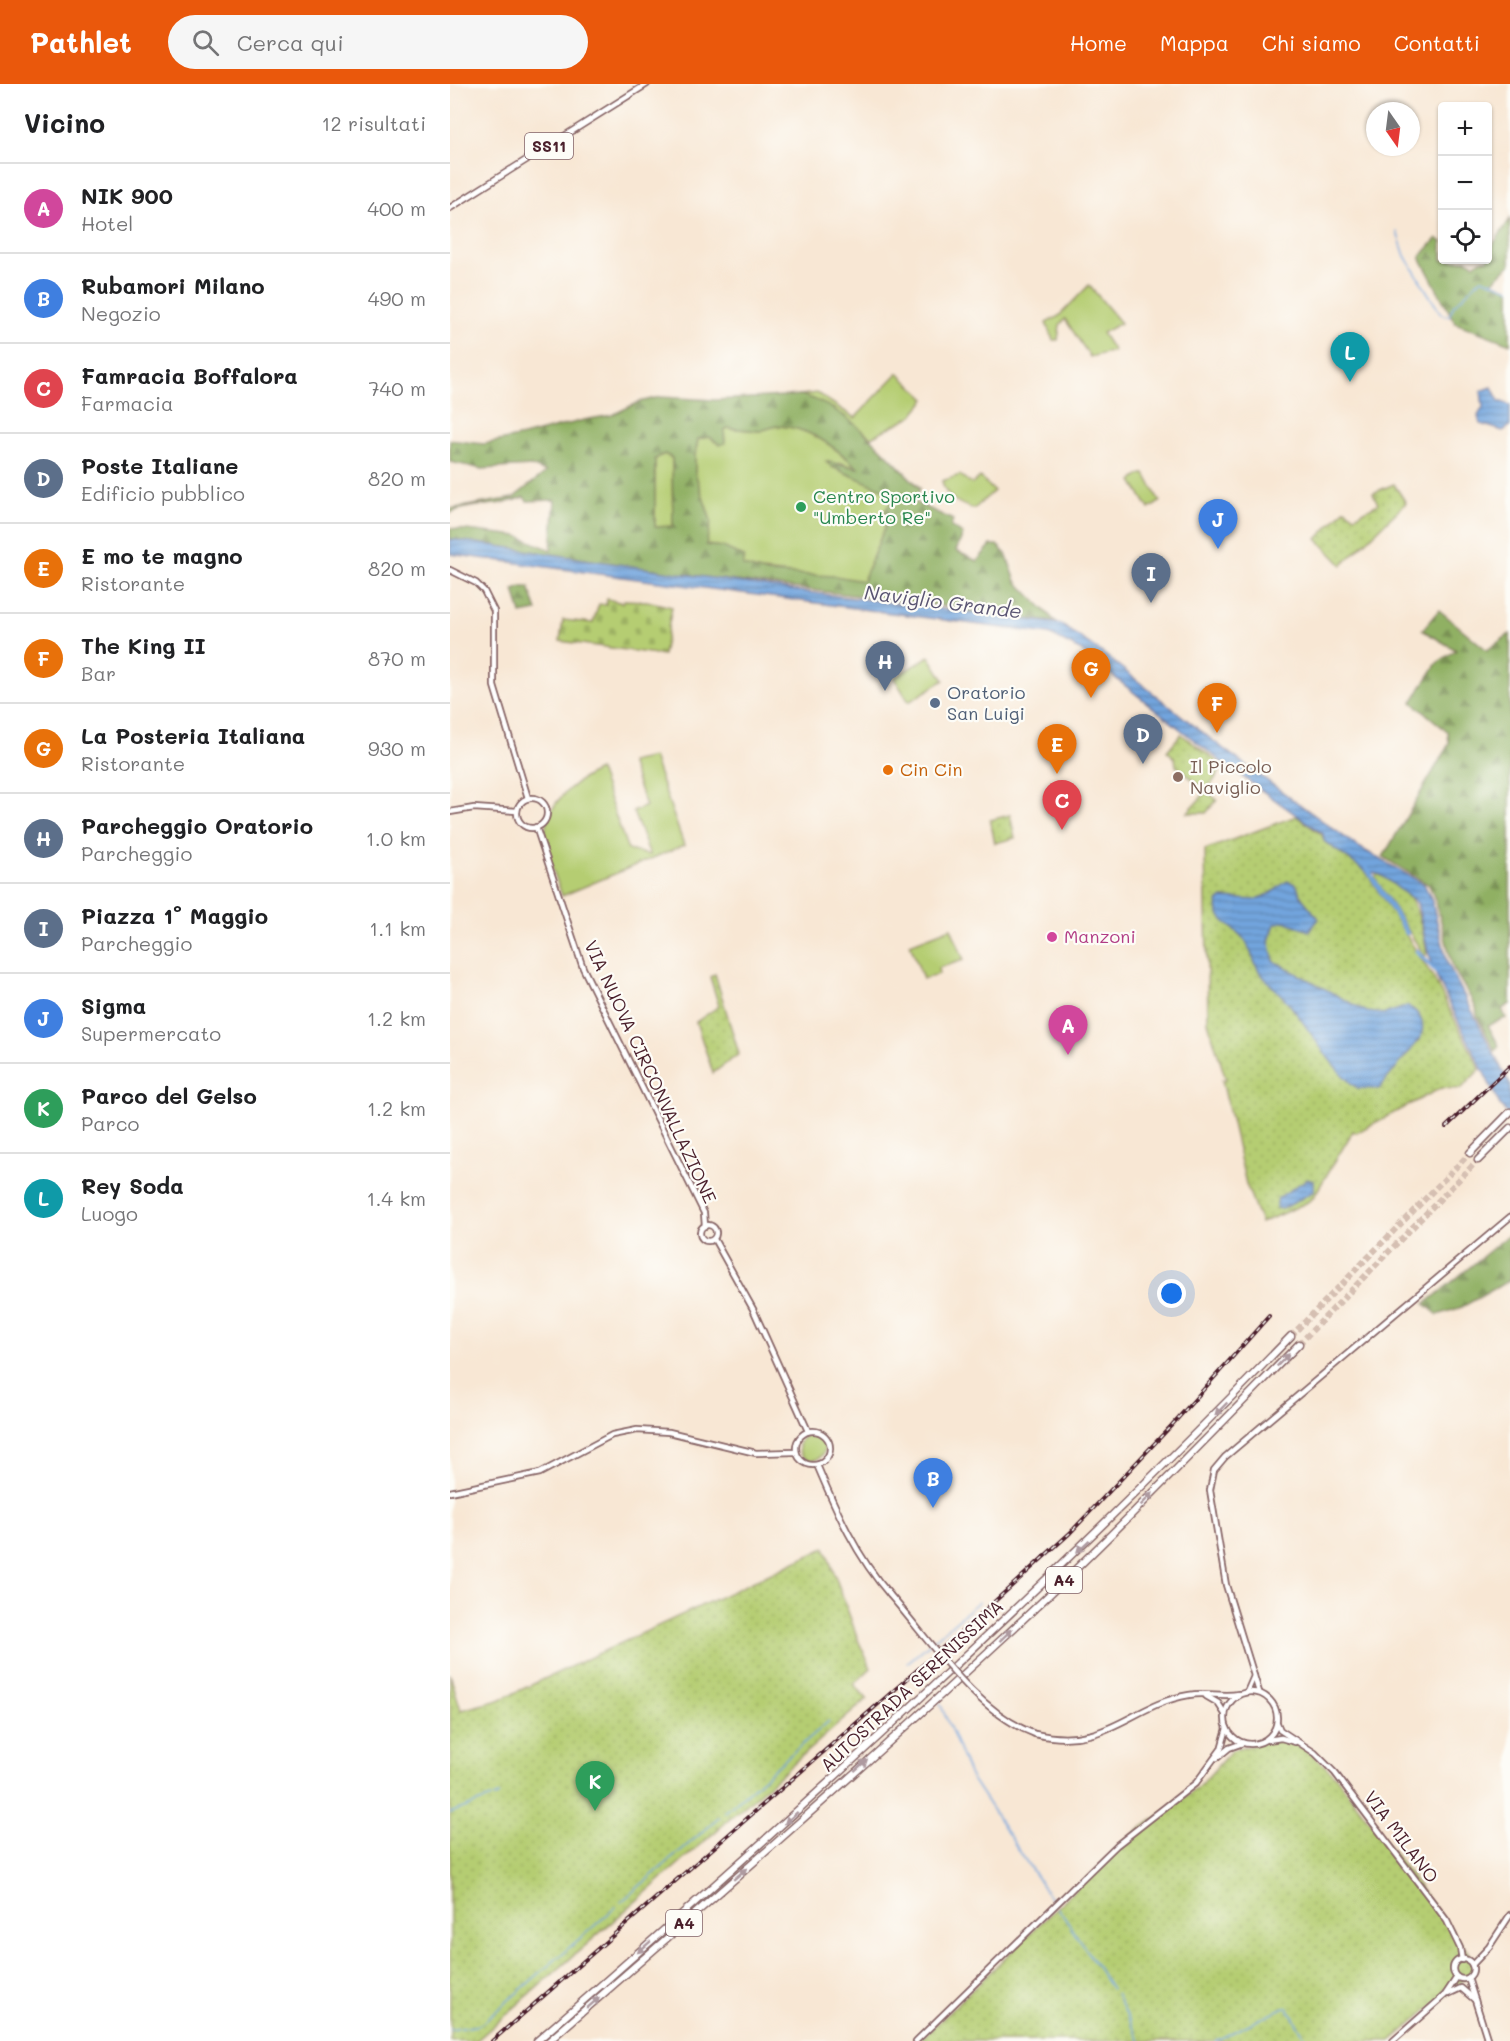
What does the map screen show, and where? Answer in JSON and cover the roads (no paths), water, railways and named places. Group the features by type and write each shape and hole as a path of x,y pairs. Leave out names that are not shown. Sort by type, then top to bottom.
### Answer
{"highway":[{"path":"1470,1153 1510,1112"},
{"path":"1478,1160 1510,1128"},
{"name":"AUTOSTRADA SERENISSIMA","path":"537,2041 759,1847 905,1715 1084,1546 1291,1336"},
{"name":"AUTOSTRADA SERENISSIMA","path":"549,2041 765,1853 1004,1637 1156,1490 1299,1344"}],"main road":[{"name":"SS11","path":"450,208 647,84"}],"street":[{"path":"450,570 476,582 484,591 494,611 494,686 528,798"},
{"path":"528,798 537,799 546,809 543,822 536,827 522,824 517,811 520,803 528,798"},
{"path":"450,812 474,808 517,811"},
{"name":"VIA NUOVA CIRCONVALLAZIONE","path":"536,827 583,968 704,1214 705,1226"},
{"path":"1260,1743 1274,1731 1277,1723 1275,1706 1259,1692 1226,1585 1210,1490 1214,1470 1225,1457 1510,1217"},
{"path":"714,1239 710,1241 703,1239 701,1232 705,1226 716,1229 714,1239 753,1309 808,1431"},
{"path":"450,1492 540,1473 603,1439 637,1430 669,1432 756,1453 796,1452"},
{"path":"808,1431 823,1434 829,1442 829,1453 816,1465 801,1461 796,1452 799,1437 808,1431"},
{"path":"816,1465 850,1540 867,1567 988,1707 1009,1723 1035,1734 1063,1738 1080,1737 1119,1725 1167,1701 1190,1694 1259,1692"},
{"path":"1247,1692 1254,1674"},
{"path":"1225,1714 1232,1699 1239,1694"},
{"path":"916,2041 1117,1845 1196,1783 1221,1749 1227,1728 1225,1714 1218,1702 1203,1695"},
{"name":"VIA MILANO","path":"1277,1723 1280,1730 1327,1764 1440,1912 1455,1936 1462,1960"},
{"path":"1227,1728 1235,1739 1243,1743"},
{"path":"1213,1762 1229,1748 1243,1743 1260,1743 1281,1738 1301,1743"},
{"path":"1468,1978 1472,1974 1472,1965 1489,1947 1510,1915"},
{"path":"1457,1977 1453,1968 1462,1960 1472,1965"},
{"path":"1457,1977 1468,1978"},
{"path":"1393,2041 1445,1995 1457,1977"},
{"path":"1468,1978 1488,2041"},
{"path":"1445,1995 1461,1988 1475,2000"}],"water":[{"path":"1492,387 1499,401 1510,405 1510,426 1503,431 1480,424 1478,416 1483,407 1481,391"},
{"path":"450,539 798,591 1060,624 1100,651 1225,750 1357,846 1424,884 1431,898 1448,964 1510,1085 1510,1117 1500,1105 1438,980 1428,952 1417,903 1381,875 1365,871 1324,841 1323,834 1223,763 1080,650 1049,634 450,554"},
{"path":"1287,881 1296,884 1302,898 1319,919 1309,931 1285,921 1275,924 1269,941 1274,961 1367,1012 1385,1014 1407,1006 1421,1019 1420,1038 1379,1089 1357,1088 1338,1070 1283,996 1259,971 1243,938 1221,918 1217,908 1218,902 1223,898 1255,900 1271,893"},
{"path":"1307,1179 1314,1181 1314,1191 1283,1209 1276,1208 1278,1198"}],"waterway":[{"path":"1397,232 1405,256 1441,314 1449,316 1454,305 1482,278 1510,289"},
{"name":"Naviglio Grande","path":"1366,867 1407,933"},
{"name":"Naviglio Grande","path":"1417,951 1437,972"},
{"path":"907,1663 978,1602"},
{"path":"940,1703 970,1776 1053,1902"},
{"path":"724,1813 829,1721"},
{"path":"450,1813 499,1795"},
{"path":"621,1902 720,1817"},
{"path":"450,2030 480,2025 616,1907"},
{"path":"1058,1908 1112,1989"},
{"path":"1116,1994 1140,2041"},
{"path":"1215,2041 1284,2007 1287,2007 1307,2041"}],"tunnel":[{"path":"1291,1336 1470,1153"},
{"path":"1299,1344 1478,1160"}],"railway":[{"path":"1446,1127 1510,1066"},
{"path":"492,2041 962,1631 1070,1533 1171,1426 1269,1316"}],"place":[{"name":"Rey Soda","path":"1350,382"},
{"name":"Centro Sportivo \"Umberto Re\"","path":"801,507"},
{"name":"Sigma","path":"1218,549"},
{"name":"Piazza 1° Maggio","path":"1151,603"},
{"name":"Parcheggio Oratorio","path":"885,691"},
{"name":"La Posteria Italiana","path":"1091,698"},
{"name":"Oratorio San Luigi","path":"935,703"},
{"name":"The King II","path":"1217,733"},
{"name":"Poste Italiane","path":"1143,764"},
{"name":"Cin Cin","path":"888,770"},
{"name":"E mo te magno","path":"1057,774"},
{"name":"Il Piccolo Naviglio","path":"1178,777"},
{"name":"Famracia Boffalora","path":"1062,830"},
{"name":"Manzoni","path":"1052,937"},
{"name":"NIK 900","path":"1068,1055"},
{"name":"Rubamori Milano","path":"933,1508"},
{"name":"Parco del Gelso","path":"595,1811"}]}
